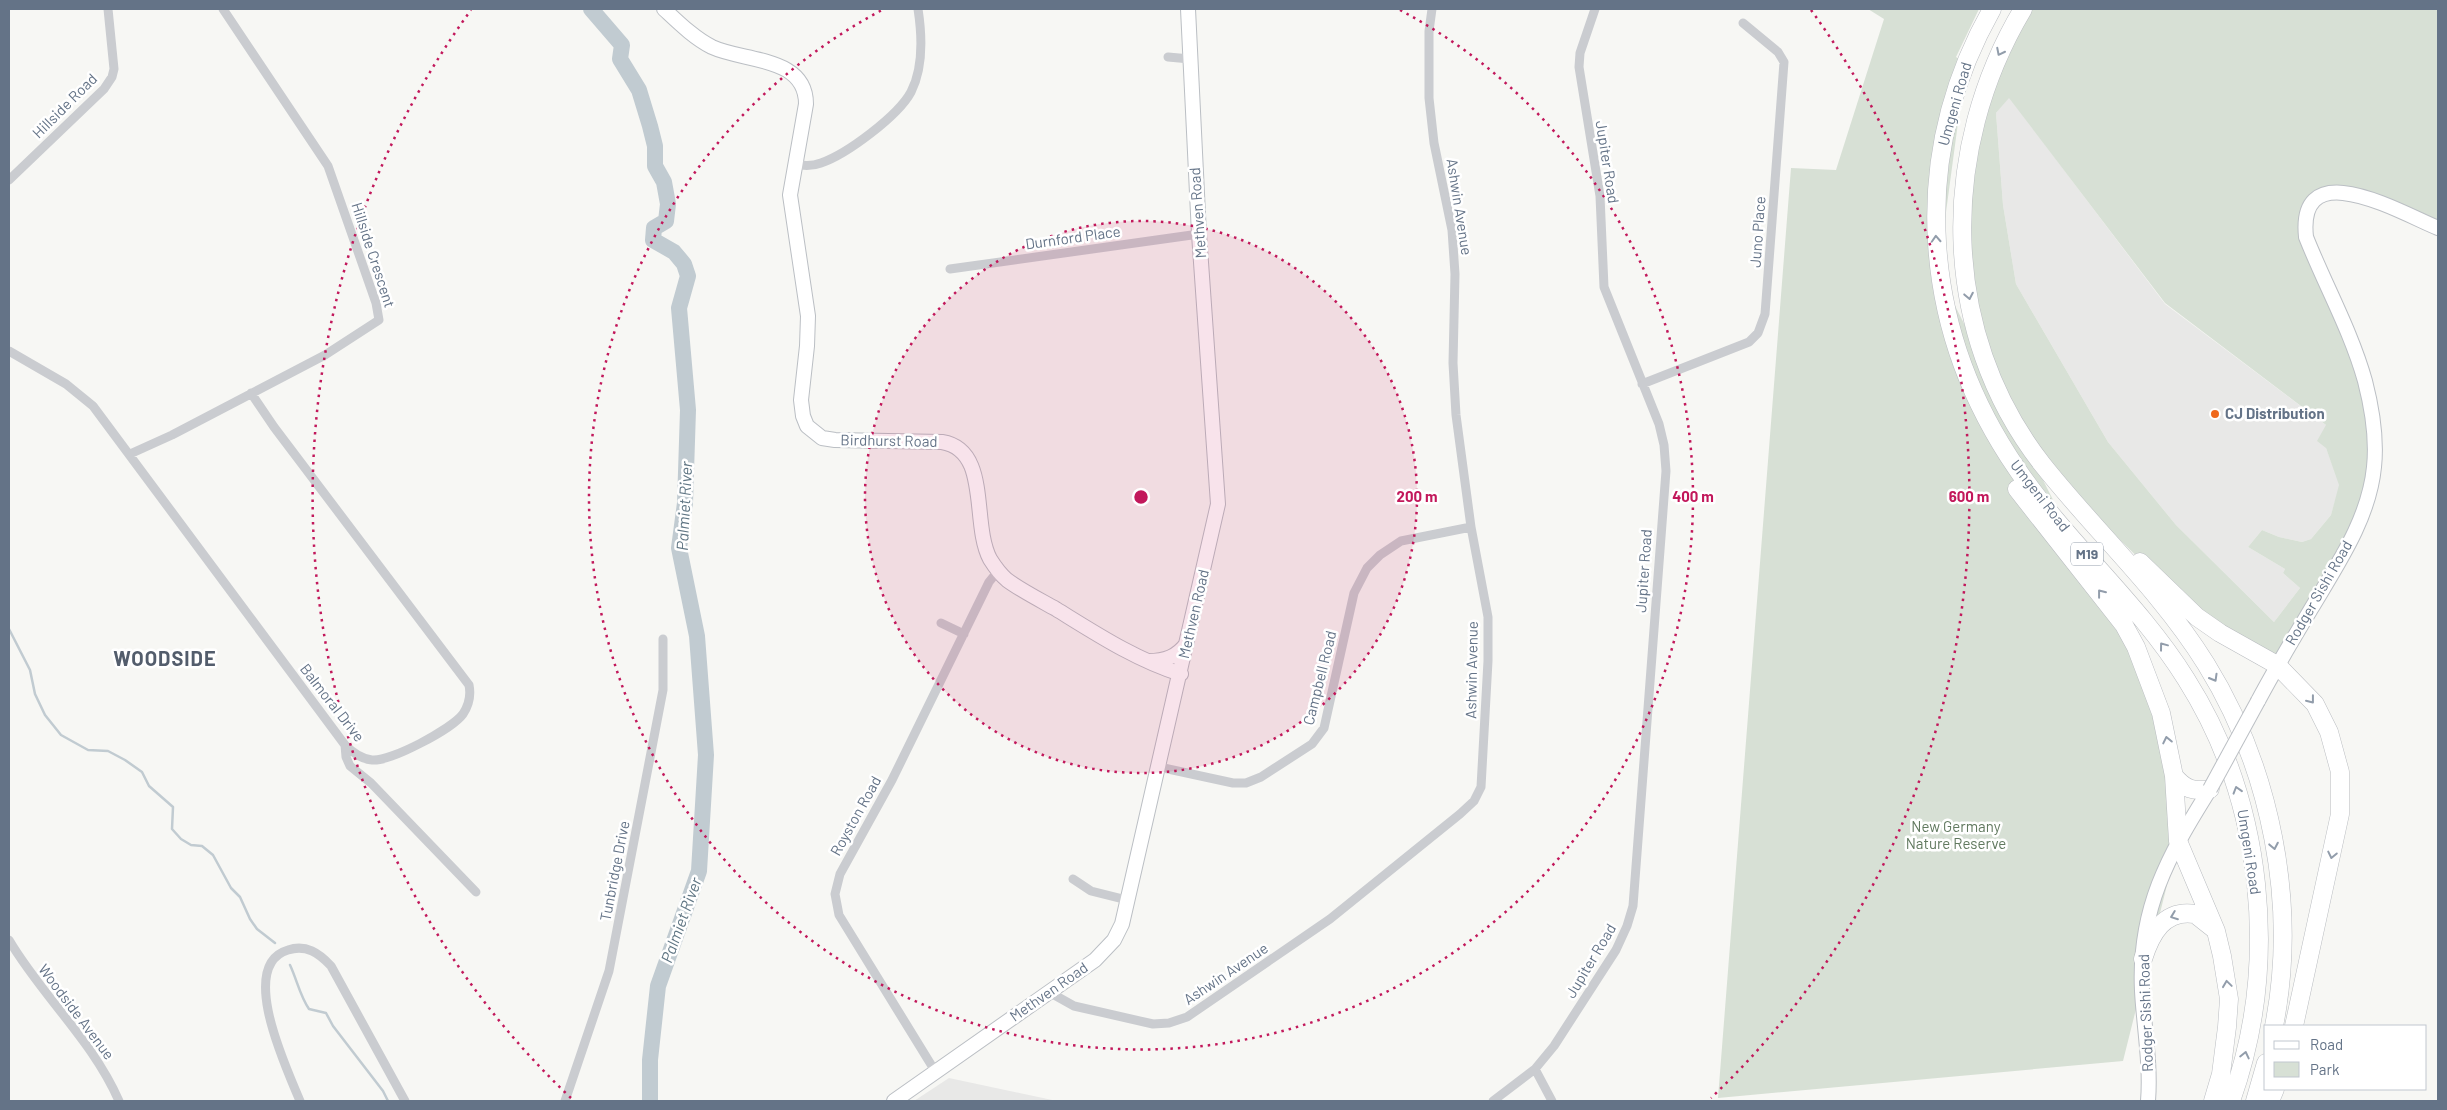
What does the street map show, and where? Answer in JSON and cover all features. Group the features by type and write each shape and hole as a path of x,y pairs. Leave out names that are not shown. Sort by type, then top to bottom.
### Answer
{"highway":[{"name":"Umgeni Road","path":"1992,9 1978,33 1966,63 1942,146 1936,189 1936,229 1938,272 1947,317 1972,392 2017,470 2166,649 2200,704 2222,749 2234,782 2249,835 2255,870 2258,930 2255,996 2248,1038 2231,1101"},
{"name":"Umgeni Road","path":"2022,9 1995,62 1979,105 1966,161 1961,231 1964,273 1974,320 1998,391 2017,427 2041,462 2177,622 2207,665 2238,725 2256,773 2277,862 2283,948 2274,1025"},
{"path":"1938,272 1943,325 1951,357 1975,418 2010,479 2111,606 2136,647 2161,714 2174,776 2178,841 2216,931 2229,999 2225,1052 2213,1101"},
{"path":"2017,427 2066,486 2197,617 2220,633 2277,665 2304,690 2322,717 2335,750 2341,791 2340,814 2294,1025"},
{"path":"2174,776 2187,788 2200,791 2210,789"},
{"path":"2143,959 2153,934 2164,920 2174,915 2195,914 2216,931"},
{"path":"2255,1101 2264,1070"}],"street":[{"name":"Hillside Road","path":"9,180 104,89 112,77 114,57 108,9"},
{"name":"Hillside Crescent","path":"130,454 172,435 325,354 377,323 379,318 328,166 223,9"},
{"name":"Birdhurst Road","path":"664,9 682,26 711,46 780,66 799,78 805,90 806,104 790,195 808,316 807,346 800,400 803,416 808,426 822,438 835,440 953,443 963,450 974,471 980,525 986,550 998,571 1016,585 1147,661 1180,674"},
{"path":"795,164 820,163 844,151 891,117 911,92 922,44 918,9"},
{"name":"Methven Road","path":"894,1101 1095,960 1108,947 1119,931 1188,642 1218,504 1199,234 1188,9"},
{"name":"Ashwin Avenue","path":"1049,992 1074,1006 1153,1024 1170,1023 1187,1017 1330,919 1460,814 1474,800 1480,787 1489,638 1488,617 1472,527 1456,415 1453,364 1455,274 1452,230 1434,143 1429,98 1432,9"},
{"name":"Jupiter Road","path":"1493,1101 1535,1069 1554,1046 1616,950 1628,926 1633,906 1666,471 1664,445 1659,424 1604,287 1600,196 1579,67 1580,53 1595,9"},
{"name":"Juno Place","path":"1642,384 1749,342 1758,333 1765,314 1784,62 1778,52 1743,22"},
{"path":"1168,57 1190,59"},
{"name":"Rodger Sishi Road","path":"2148,1101 2142,990 2143,959 2149,912 2164,868 2210,789 2277,665 2346,550 2368,498 2374,468 2372,414 2364,379 2344,322 2306,237 2304,223 2307,212 2320,196 2332,192 2350,192 2370,198 2438,228"},
{"name":"Durnford Place","path":"950,269 1199,234"},
{"name":"Balmoral Drive","path":"9,351 81,395 93,406 345,745 358,756 372,760 390,758 400,754 459,718 468,704 470,696 469,685 251,393"},
{"name":"Campbell Road","path":"1159,767 1233,783 1246,783 1261,777 1312,744 1324,728 1354,593 1367,568 1391,546 1401,540 1472,527"},
{"name":"Royston Road","path":"935,1071 839,915 835,894 840,874 892,780 989,582 998,571"},
{"path":"941,623 964,634"},
{"name":"Tunbridge Drive","path":"565,1101 609,971 664,690 662,639"},
{"path":"1147,661 1170,658 1181,651 1188,642"},
{"path":"345,745 346,757 350,766 371,783 476,892"},
{"path":"1073,879 1091,892 1127,900"},
{"name":"Woodside Avenue","path":"9,940 18,956 105,1072 119,1101"},
{"path":"300,1101 271,1022 264,981 270,962 277,955 293,948 302,948 317,953 331,966 404,1101"},
{"path":"9,951 18,956"},
{"path":"1535,1069 1552,1101"}],"shaded area":[{"path":"2009,97 2165,304 2326,425 2326,448 2340,485 2331,515 2311,539 2302,542 2279,537 2262,530 2248,547 2285,569 2283,573 2300,588 2274,622 2176,525 2108,442 2016,284 2003,205 1996,113"},
{"path":"949,1078 1057,1101 914,1101"}],"green space":[{"name":"New Germany Nature Reserve","path":"1868,9 1979,9 1956,57 1966,63 1938,272 2097,587 2149,678 2178,841 2123,1061 1718,1098 1791,168 1836,170 1884,19"},
{"path":"2024,9 2438,9 2438,227 2331,191 2303,226 2350,340 2370,418 2366,499 2277,664 2174,593 2112,532 2018,426 1974,318 1967,160","holes":["2009,98 2165,303 2326,425 2317,441 2326,448 2339,485 2331,515 2311,539 2302,542 2279,537 2262,530 2248,547 2285,569 2283,573 2300,588 2274,622 2176,525 2108,442 2016,284 2003,205 1996,113"]}],"waterway":[{"name":"Palmiet River","path":"591,9 622,45 620,59 639,90 650,126 655,146 655,166 664,182 668,204 666,221 654,228 653,240 674,252 684,264 688,276 679,308 688,410 685,503 679,548 697,636 706,755 699,871 658,986 650,1060 650,1101"},
{"path":"9,629 30,670 35,694 45,715 61,735 88,750 108,751 142,772 149,786 173,807 172,829 181,839 191,845 202,846 213,855 231,888 240,897 257,929 275,943"},
{"path":"290,965 303,999 309,1009 326,1013 333,1026 383,1091 388,1101"}],"place":[{"name":"CJ Distribution","path":"2215,414"}],"district":[{"name":"WOODSIDE","path":"165,659"}]}
